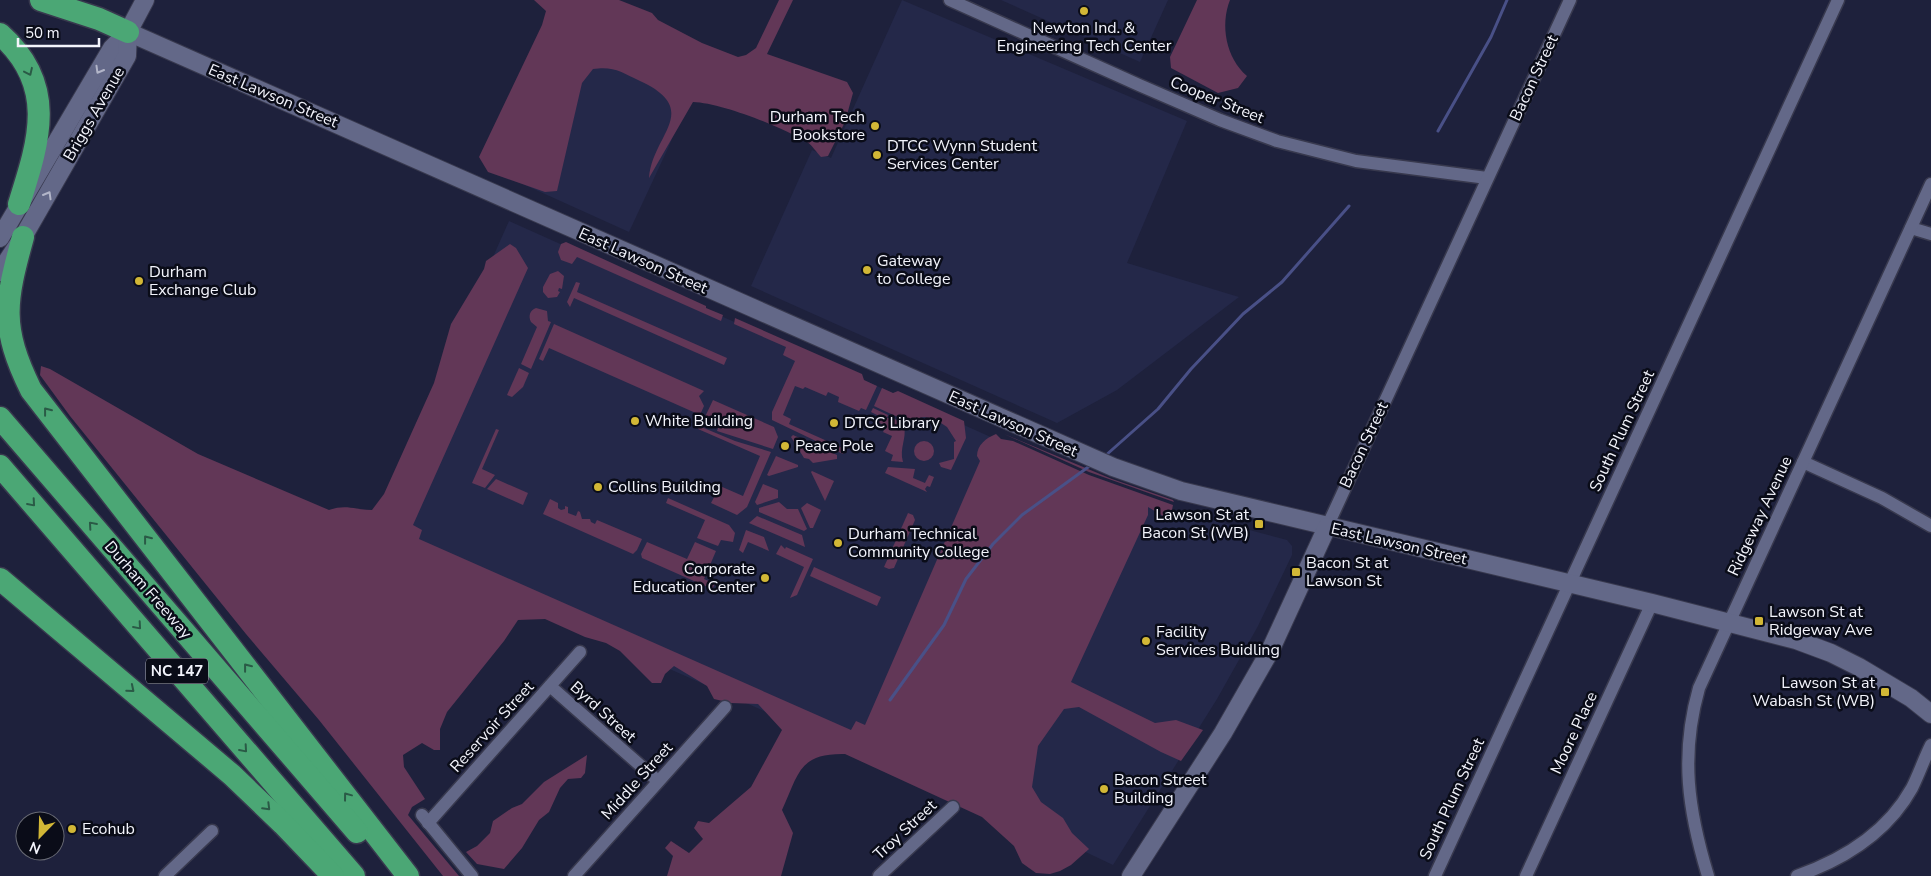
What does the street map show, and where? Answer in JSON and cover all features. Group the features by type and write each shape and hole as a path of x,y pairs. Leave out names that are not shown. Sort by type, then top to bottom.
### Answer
{"highway":[{"path":"40,0 99,19 128,32"},
{"path":"0,34 15,49 29,71 40,107 36,149 19,204"},
{"path":"23,237 8,293 5,315 12,351 31,390 408,876"},
{"name":"Durham Freeway","path":"0,418 395,876"},
{"name":"Durham Freeway","path":"0,466 354,876"},
{"path":"0,579 258,799 333,876"},
{"path":"0,593 106,668"}],"street":[{"path":"128,32 145,0"},
{"name":"Cooper Street","path":"950,0 1193,109 1283,143 1364,163 1487,178"},
{"name":"Bacon Street","path":"1131,876 1219,739 1270,650 1570,0"},
{"name":"South Plum Street","path":"1435,876 1838,0"},
{"name":"Briggs Avenue","path":"0,238 112,48 128,32"},
{"name":"Briggs Avenue","path":"0,272 23,237 127,56 128,32"},
{"name":"East Lawson Street","path":"128,32 1095,460 1181,492 1652,603 1796,640 1830,653 1885,681 1931,714"},
{"name":"Ridgeway Avenue","path":"1708,876 1696,836 1690,806 1687,754 1699,688 1931,184"},
{"path":"1911,228 1931,234"},
{"path":"1803,462 1882,498 1931,526"},
{"name":"Moore Place","path":"1526,876 1652,603"},
{"name":"Reservoir Street","path":"472,876 425,819 580,652"},
{"name":"Byrd Street","path":"550,686 658,782"},
{"name":"Middle Street","path":"574,876 725,707"},
{"path":"1798,876 1830,870 1856,850 1890,818 1911,788 1931,745"},
{"name":"Troy Street","path":"879,876 953,807"},
{"path":"165,876 212,831"}],"shaded area":[{"path":"534,0 619,0 652,13 658,20 702,43 738,57 746,55 756,48 779,0 793,0 767,54 847,82 853,93 845,122 828,156 821,157 807,142 768,123 735,111 705,103 693,102 649,178 652,163 669,124 671,113 668,102 659,92 622,72 607,68 593,69 582,83 557,191 545,192 488,172 479,157 542,25 546,11"},
{"path":"902,0 1187,121 1127,263 1239,297 1117,390 1057,423 751,286 812,150 831,158"},
{"path":"1001,0 1168,0 1140,62"},
{"path":"1197,0 1230,0 1225,20 1227,41 1234,60 1247,76 1238,88 1218,93 1171,68 1170,57"},
{"path":"586,49 689,95 669,146 629,232 525,185"},
{"name":"Durham Technical Community College","path":"509,221 1042,460 1127,494 1178,511 1287,540 1292,546 1292,555 1258,626 1217,699 1113,865 1052,836 1051,839 369,535"},
{"path":"566,242 706,306 706,308 723,315 721,321 577,257 572,264 561,260 558,252 561,244"},
{"path":"510,244 516,248 528,268 413,525 422,530 419,539 851,730 856,721 865,725 980,461 977,452 980,445 996,434 1001,439 1013,441 1089,475 1173,505 1172,510 1163,516 1148,507 1148,515 1071,682 1155,723 1176,720 1203,730 1181,761 1079,707 1064,709 1038,746 1032,787 1041,802 1063,818 1072,833 1089,849 1071,865 1050,874 1036,873 1022,863 1014,846 982,817 845,754 818,757 809,762 797,776 782,810 793,833 781,876 667,876 673,856 665,848 671,841 689,853 703,839 694,828 698,821 709,823 751,787 782,730 758,704 731,703 714,699 707,686 674,666 665,674 661,683 652,683 620,651 606,643 585,637 545,619 518,620 504,641 447,712 440,729 440,750 434,750 422,743 403,755 404,767 425,799 412,807 408,815 459,876 443,876 319,720 246,634 70,416 40,375 41,366 50,369 198,454 329,510 346,507 372,510 384,494 434,383 451,324 484,269 486,261"},
{"path":"558,271 564,276 562,289 559,288 558,291 560,292 557,297 548,298 543,292 543,287 550,274"},
{"path":"576,282 580,283 577,292 727,358 724,365 574,298 570,307 567,302"},
{"path":"536,308 547,311 548,321 551,322 531,369 521,364 537,327 531,322 530,318 531,312"},
{"path":"735,318 862,374 864,380 877,386 866,410 861,408 859,411 838,402 839,397 828,392 826,396 805,387 803,389 795,386 783,415 791,419 789,424 845,449 843,454 772,420 772,412 795,361 783,355 786,347 734,324"},
{"path":"554,324 704,391 699,396 704,406 699,417 698,414 549,348 543,361 539,359"},
{"path":"519,368 529,373 523,387 512,397 507,395"},
{"path":"882,388 893,393 898,391 964,421 966,438 951,470 941,467 939,463 954,459 954,442 956,441 947,427 935,419 924,417 906,421 874,406"},
{"path":"713,400 774,427 778,437 773,449 717,431 719,425 704,419"},
{"path":"873,408 888,415 887,418 894,418 904,427 903,462 891,461 893,455 885,451 892,436 883,432 886,426 875,421 877,415 871,412"},
{"path":"699,426 735,441 771,452 747,507 737,515 711,503 720,486 743,496 760,456 698,429"},
{"path":"496,429 499,430 482,469 495,475 485,488 472,483"},
{"path":"1004,434 1112,479 1173,500 1174,502 1089,472"},
{"path":"793,435 837,455 837,459 813,463 809,459 804,458 791,437"},
{"path":"924,441 931,444 934,451 931,458 924,461 917,458 914,451 917,444"},
{"path":"776,456 798,465 798,467 767,475"},
{"path":"888,467 915,469 913,478 925,483 929,475 934,477 930,487 927,486 925,489 927,492 885,473"},
{"path":"811,472 834,481 825,501"},
{"path":"496,479 528,493 523,505 487,489"},
{"path":"763,484 778,490 778,498 757,505 755,502"},
{"path":"668,498 729,525 735,533 733,542 721,540 718,546 697,538 705,520 666,503"},
{"path":"550,499 558,503 558,508 561,510 565,509 565,506 568,507 568,513 576,516 578,511 582,519 590,519 595,524 597,520 642,539 637,550 633,554 543,514"},
{"path":"779,502 787,509 798,509 807,529 804,531 759,512 759,508"},
{"path":"807,503 821,510 813,528 810,528 801,508"},
{"path":"908,513 913,515 915,520 894,568 889,569 884,567"},
{"path":"757,516 802,535 805,547 749,523"},
{"path":"746,530 764,537 769,551 748,542 743,553 739,550"},
{"path":"647,542 687,559 695,542 716,551 704,579 715,584 712,589 642,558 641,554"},
{"path":"781,545 785,549 786,547 813,559 797,595 790,598 804,567 776,554"},
{"path":"814,567 881,597 877,606 810,576"},
{"path":"587,755 585,773 581,778 568,779 560,788 549,812 539,820 522,848 504,869 477,864 466,852 477,846 490,833 493,821 512,808 522,804 544,782"}],"waterway":[{"path":"1438,131 1491,37 1507,0"},
{"path":"1105,456 1158,409 1191,369 1243,314 1282,282 1349,206"},
{"path":"890,700 944,625 966,579 993,544 1022,515 1091,465"}],"place":[{"name":"Newton Ind. & Engineering Tech Center","path":"1084,11"},
{"name":"Durham Tech Bookstore","path":"875,126"},
{"name":"DTCC Wynn Student Services Center","path":"877,155"},
{"name":"Gateway to College","path":"867,270"},
{"name":"Durham Exchange Club","path":"139,281"},
{"name":"White Building","path":"635,421"},
{"name":"DTCC Library","path":"834,423"},
{"name":"Peace Pole","path":"785,446"},
{"name":"Collins Building","path":"598,487"},
{"name":"Lawson St at Bacon St (WB)","path":"1259,524"},
{"name":"Durham Technical Community College","path":"838,543"},
{"name":"Bacon St at Lawson St","path":"1296,572"},
{"name":"Corporate Education Center","path":"765,578"},
{"name":"Lawson St at Ridgeway Ave","path":"1759,621"},
{"name":"Facility Services Buidling","path":"1146,641"},
{"name":"Lawson St at Wabash St (WB)","path":"1885,692"},
{"name":"Bacon Street Building","path":"1104,789"},
{"name":"Ecohub","path":"72,829"}]}
